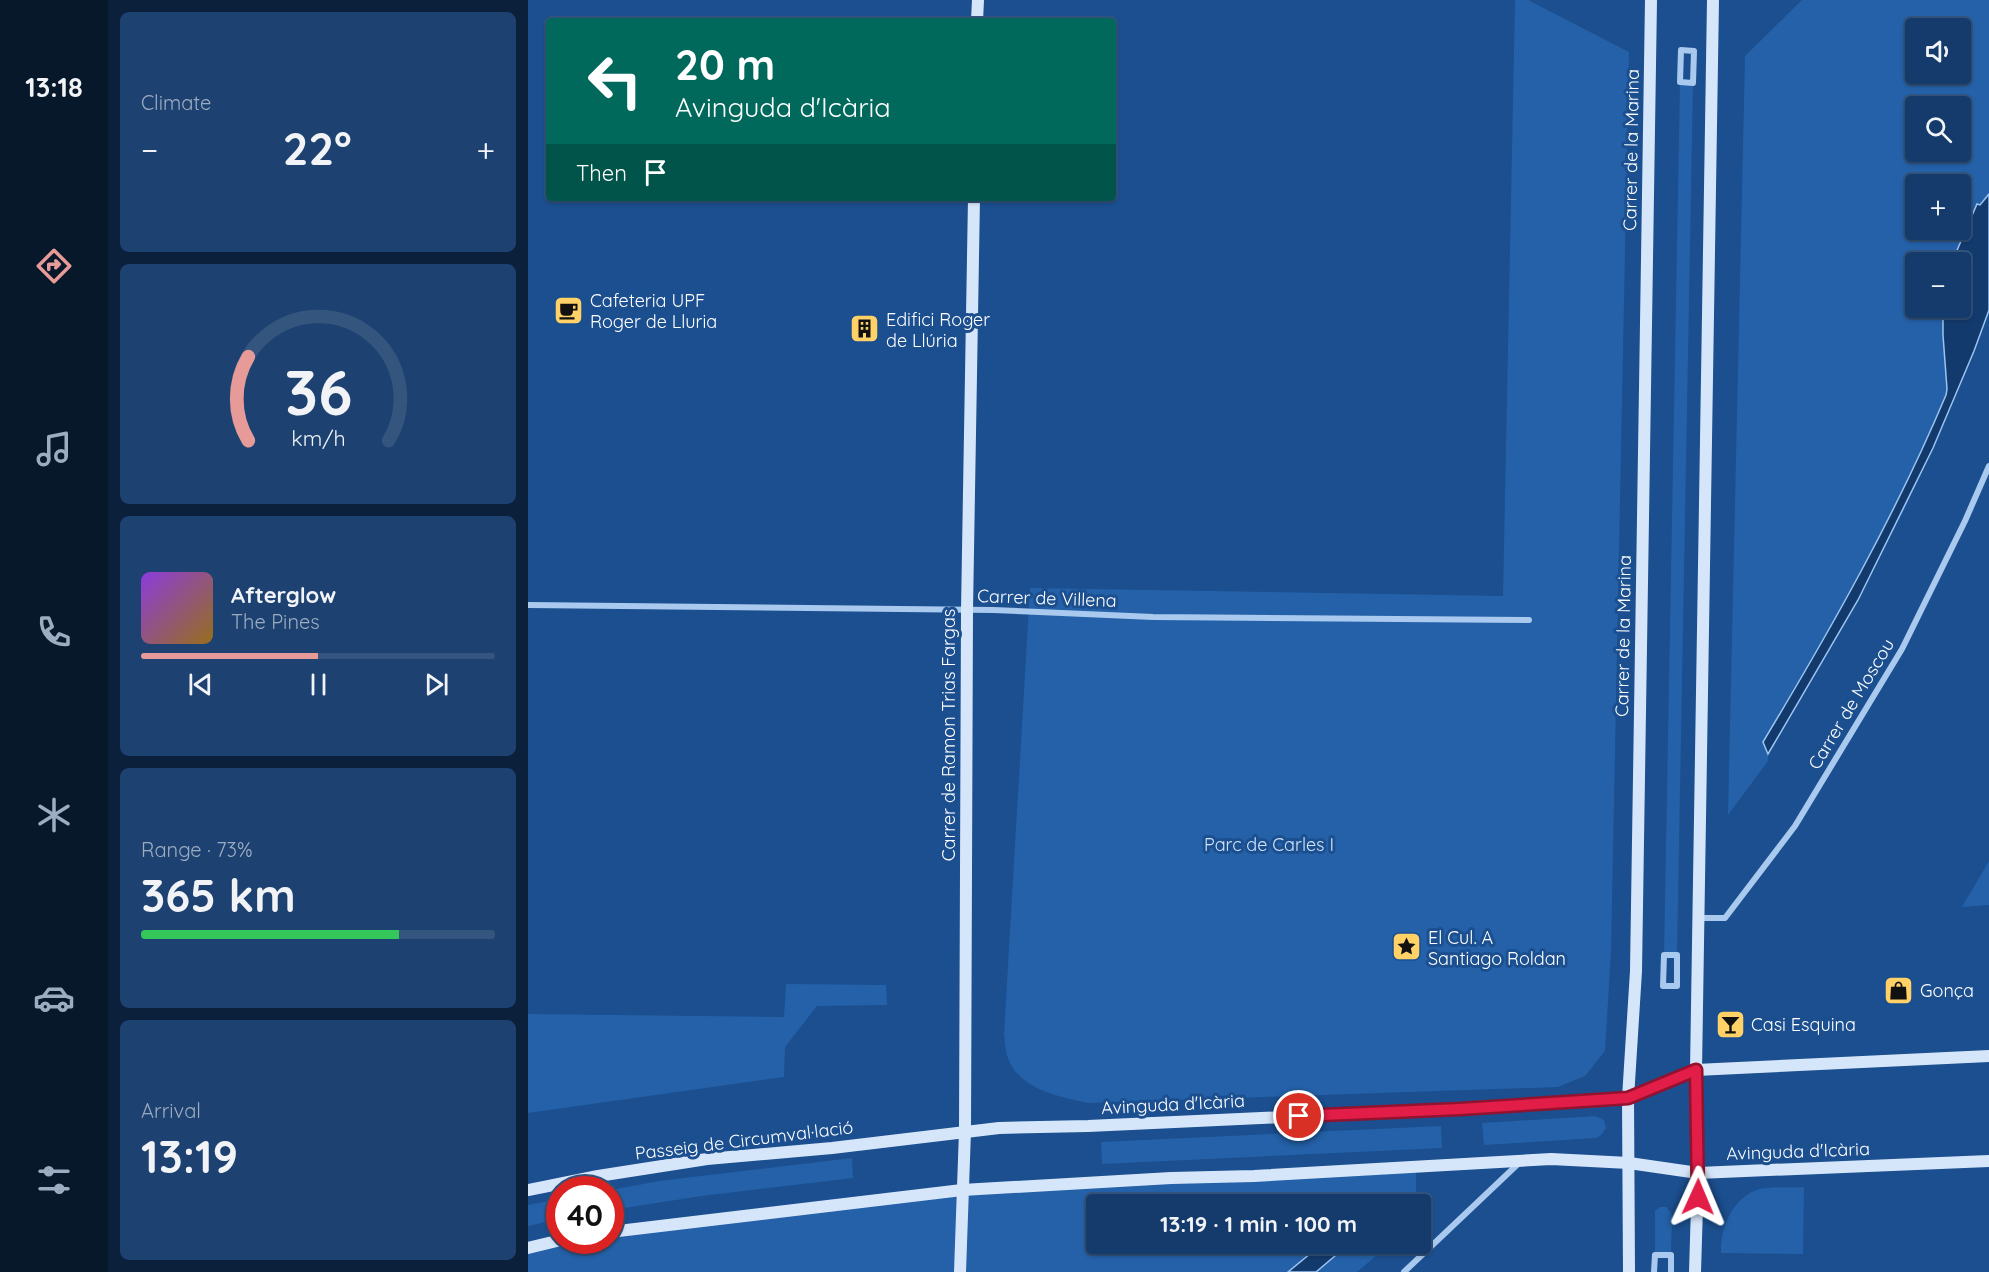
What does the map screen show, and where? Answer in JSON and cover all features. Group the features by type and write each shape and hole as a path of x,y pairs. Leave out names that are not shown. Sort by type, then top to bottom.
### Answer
{"street":[{"path":"977,18 978,0"},
{"name":"Carrer de la Marina","path":"1629,1272 1628,1098 1636,971 1651,0"},
{"path":"1695,1272 1698,1173 1696,1070 1713,0"},
{"path":"1681,50 1694,51 1693,83 1680,82 1681,50"},
{"name":"Carrer de Ramon Trias Fargas","path":"960,1272 965,1131 967,610 974,201"},
{"name":"Carrer de Moscou","path":"1699,918 1725,918 1795,826 1902,649 1965,522 1989,466"},
{"name":"Carrer de Villena","path":"528,605 967,610 1153,617 1529,620"},
{"path":"1664,955 1677,955 1677,986 1663,986 1664,955"},
{"name":"Avinguda d'Icària","path":"965,1131 1460,1109 1628,1098 1696,1070 1989,1056"},
{"name":"Passeig de Circumval·lació","path":"528,1190 598,1176 707,1159 832,1148 965,1131"},
{"name":"Avinguda d'Icària","path":"962,1190 1522,1160 1568,1159 1629,1163 1698,1173 1989,1161"},
{"path":"1404,1272 1522,1160"},
{"path":"624,1230 962,1190"},
{"path":"528,1248 546,1244"},
{"path":"1654,1272 1655,1255 1671,1255 1671,1272"}],"green space":[{"name":"Parc de Carles I","path":"1515,0 1528,0 1629,52 1611,952 1605,1051 1585,1076 1558,1087 1088,1103 1041,1090 1030,1084 1013,1069 1007,1055 1004,1034 1030,588 1503,596"},
{"path":"1802,0 1989,0 1989,310 1954,400 1906,506 1858,600 1768,754 1768,761 1728,815 1745,56"},
{"path":"1680,82 1693,83 1677,955 1664,955"},
{"path":"1989,861 1989,905 1962,907"},
{"path":"786,984 886,985 887,1005 817,1006 785,1047 784,1077 528,1113 528,1014 784,1017"},
{"path":"1595,1116 1604,1120 1606,1128 1597,1138 1484,1145 1482,1123"},
{"path":"1441,1126 1442,1148 1102,1164 1101,1142"},
{"path":"852,1158 853,1178 624,1208 624,1188 659,1181"},
{"path":"1416,1167 1416,1194 1086,1194 1086,1254 1378,1254 1357,1272 528,1272 528,1245 546,1242 546,1254 624,1254 624,1230 962,1190"},
{"path":"1804,1187 1803,1254 1721,1253 1726,1224 1730,1214 1742,1198 1760,1189"},
{"path":"546,1202 546,1222 528,1226 528,1205"},
{"path":"1660,1207 1666,1207 1672,1214 1671,1255 1655,1255 1655,1211"}],"shaded area":[{"path":"1989,194 1989,310 1974,351 1933,448 1858,600 1768,754 1763,742 1861,572 1946,395 1943,318 1971,318 1971,252 1956,252 1961,240 1971,240 1971,218 1977,204 1980,205"},
{"path":"1310,1254 1337,1254 1316,1272 1288,1272"}],"place":[{"name":"Cafeteria UPF Roger de Lluria","path":"569,310"},
{"name":"Edifici Roger de Llúria","path":"865,329"},
{"name":"El Cul. A Santiago Roldan","path":"1407,947"},
{"name":"Gonça","path":"1899,990"},
{"name":"Casi Esquina","path":"1730,1024"}],"route":[{"path":"1299,1116 1460,1109 1628,1098 1696,1070 1698,1197"}]}
